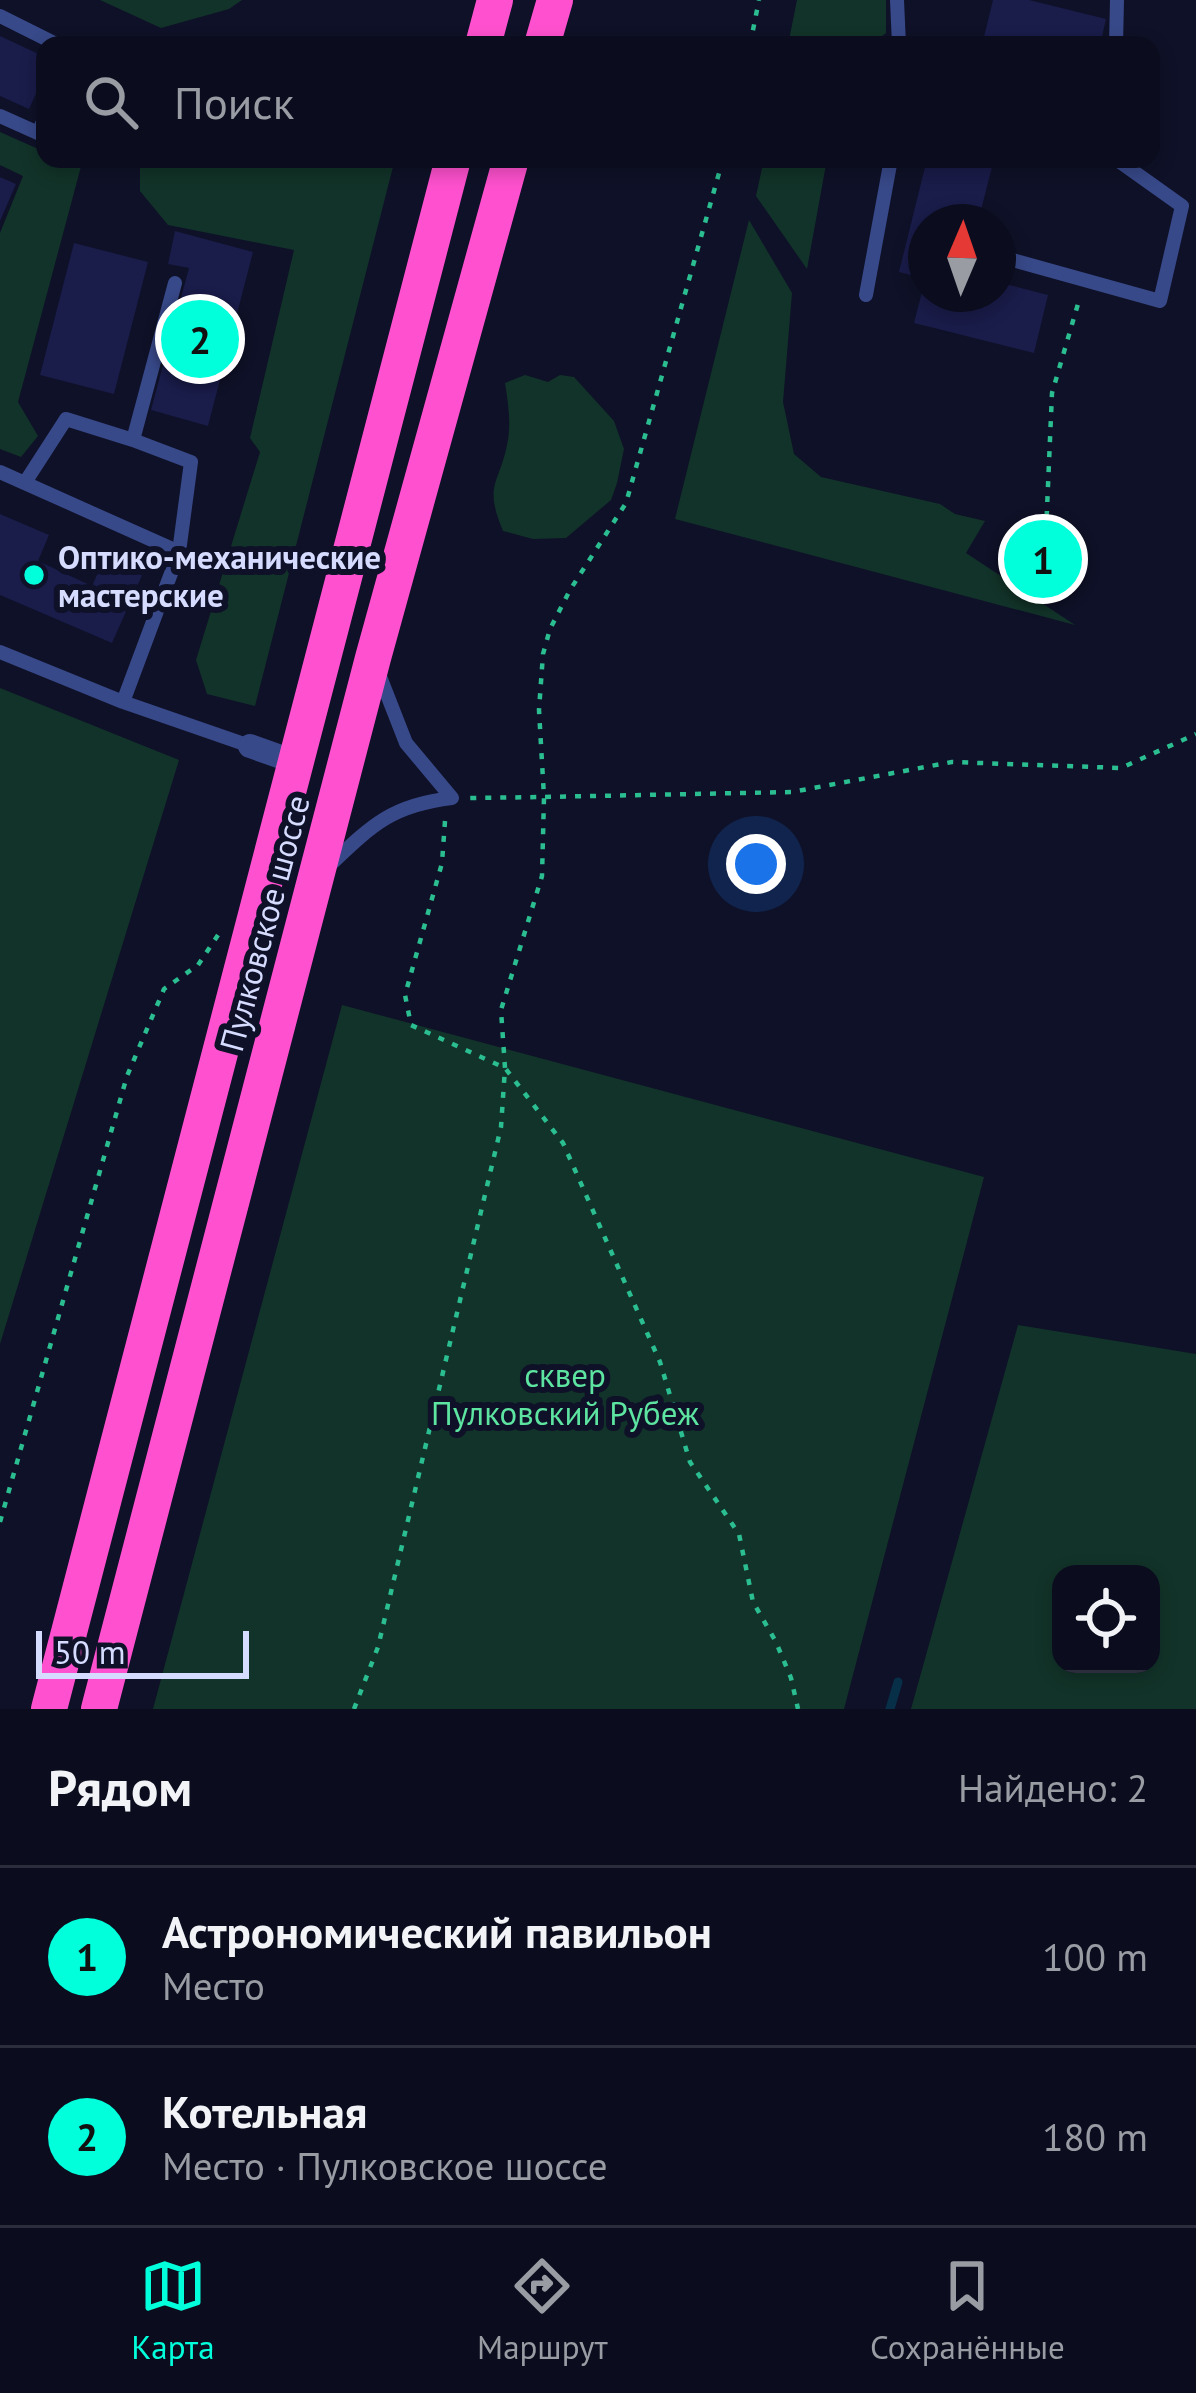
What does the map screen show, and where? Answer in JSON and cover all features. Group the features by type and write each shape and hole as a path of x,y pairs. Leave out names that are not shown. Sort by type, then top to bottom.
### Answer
{"highway":[{"path":"485,36 495,0"},
{"path":"545,36 555,0"},
{"name":"Пулковское шоссе","path":"49,1709 451,168"},
{"name":"Пулковское шоссе","path":"99,1709 373,658 509,168"}],"street":[{"path":"250,746 295,762"}],"lane":[{"path":"897,0 898,36"},
{"path":"1116,36 1117,0"},
{"path":"0,16 40,36"},
{"path":"0,116 36,132"},
{"path":"866,295 888,168"},
{"path":"1016,261 1160,301 1182,206 1129,168"},
{"path":"134,440 175,283"},
{"path":"26,481 66,419 190,462 179,552 123,702"},
{"path":"0,472 179,552"},
{"path":"0,652 250,746"},
{"path":"373,658 406,742 452,798"},
{"path":"317,877 380,818 407,805 452,798"}],"path":[{"path":"752,36 759,0"},
{"path":"354,1709 378,1648 496,1149 505,1068 501,1010 542,876 539,710 543,654 570,590 626,503 720,168"},
{"path":"1046,532 1052,393 1085,280"},
{"path":"452,798 792,792 952,762 1121,768 1196,734"},
{"path":"446,820 442,863 405,995 411,1024 505,1068 563,1143 660,1362 690,1462 739,1534 753,1602 776,1642 798,1709"},
{"path":"0,1522 127,1076 164,989 198,964 209,943 222,932"}],"green space":[{"path":"100,0 242,0 229,9 161,28"},
{"path":"797,0 886,0 882,36 790,36"},
{"path":"0,132 36,148 36,168 81,168 18,402 38,436 21,457 0,449 0,233 23,176 0,165"},
{"path":"140,168 393,168 255,706 207,694 196,660 260,452 250,438 294,250 168,225 140,191"},
{"path":"762,168 825,168 807,269 756,196"},
{"path":"749,220 792,293 783,402 794,454 821,477 940,504 955,514 985,521 966,553 1075,625 675,519"},
{"path":"525,375 548,382 560,375 574,377 614,421 624,449 611,500 566,538 533,539 503,531 497,515 495,484 509,433 505,383"},
{"path":"0,688 179,760 0,1344"},
{"name":"сквер Пулковский Рубеж","path":"342,1005 984,1177 844,1709 153,1709"},
{"path":"1018,1325 1196,1354 1196,1709 911,1709"}],"building":[{"path":"993,0 1029,0 1106,19 1102,36 984,36"},
{"path":"0,36 36,53 36,94 29,109 0,96"},
{"path":"925,168 992,168 983,204 916,204"},
{"path":"0,177 16,184 0,221"},
{"path":"175,231 253,252 208,426 151,410 189,268 168,264"},
{"path":"908,236 908,274 899,272"},
{"path":"74,243 148,262 114,394 40,375"},
{"path":"1016,287 1048,295 1034,353 914,323 917,312 1016,312"},
{"name":"Оптико-механические мастерские","path":"0,514 49,535 38,561 92,586 109,548 147,564 112,643 0,595"},
{"path":"1043,543 1056,548 1061,561 1056,574 1043,579 1030,574 1025,561 1030,548"}],"waterway":[{"path":"890,1709 898,1682"}],"place":[{"name":"Котельная","path":"200,339"},
{"name":"Астрономический павильон","path":"1043,559"},
{"name":"Оптико-механические мастерские","path":"34,575"}]}
